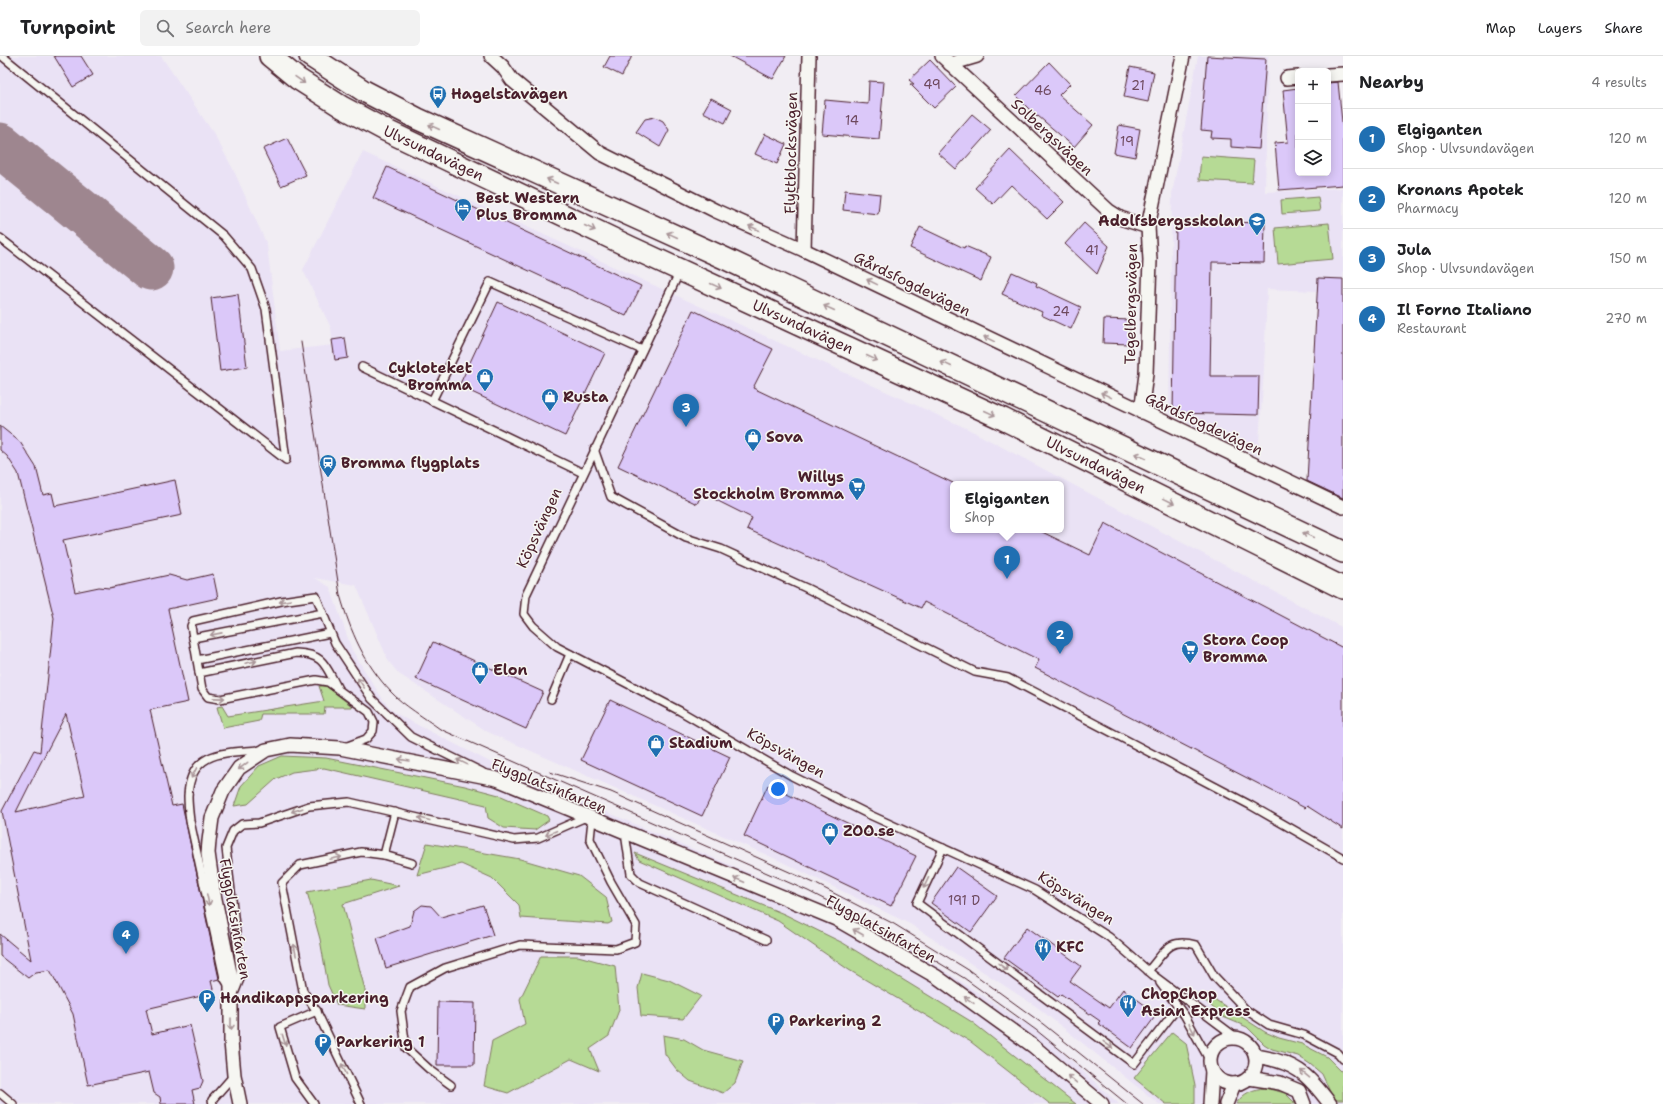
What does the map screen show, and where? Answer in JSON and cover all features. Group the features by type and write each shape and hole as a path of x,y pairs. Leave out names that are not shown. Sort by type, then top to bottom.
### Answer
{"main road":[{"name":"Ulvsundavägen","path":"270,56 298,79 385,130 1003,419 1343,588"},
{"name":"Ulvsundavägen","path":"310,56 364,91 418,119 692,245 724,258 1343,552"},
{"path":"680,269 692,245"}],"street":[{"name":"Gårdsfogdevägen","path":"491,56 504,61 512,80 600,153 716,211 804,250 1343,508"},
{"name":"Flyttblocksvägen","path":"804,250 809,56"},
{"path":"946,60 977,56"},
{"name":"Tegelbergsvägen","path":"1141,412 1146,374 1150,260 1148,227 1183,56"},
{"name":"Solbergsvägen","path":"946,60 1109,211 1120,218 1148,227"},
{"path":"1331,75 1343,74"},
{"name":"Flygplatsinfarten","path":"240,1104 234,1075 231,1042 231,988 226,951 213,889 208,853 212,818 223,791 239,768 266,750 290,745 340,748 497,779 836,919 937,978 1033,1046 1102,1104"},
{"path":"1210,1104 1211,1066 1213,1048 1224,1039 1237,1038 1249,1044 1256,1056 1256,1068 1249,1078 1242,1083 1234,1084 1221,1081 1211,1066"},
{"path":"1256,1056 1273,1058 1297,1068 1310,1079 1330,1104"},
{"path":"1249,1078 1280,1083 1299,1090 1304,1104"},
{"path":"1226,1104 1234,1084"}],"lane":[{"path":"0,238 286,460 266,309 252,269 224,236 2,56"},
{"name":"Köpsvängen","path":"680,269 526,595 524,614 533,626 557,646 570,654 680,711 792,776 1034,890 1109,937 1151,973 1237,1038"},
{"path":"432,401 490,282 642,350"},
{"path":"362,367 583,473"},
{"path":"594,449 610,497 686,538 721,549 806,588 975,672 1008,678 1250,805 1343,858"},
{"path":"340,748 366,740 373,731 374,722 369,712 328,682 316,680 220,699 208,697 202,689 191,626 193,620 281,601 316,596 330,633 372,699 411,737 497,779"},
{"path":"193,638 323,613"},
{"path":"197,660 330,633"},
{"path":"199,673 296,653 311,654 319,658 339,690"},
{"path":"551,699 570,654"},
{"path":"231,988 224,978 190,821 188,796 191,778 197,767 210,756 266,750"},
{"path":"231,1003 240,980 240,968 226,848 233,831 242,824 259,823 309,806 349,802 514,840 538,838 589,818 590,839 610,882 636,925 635,942 616,948 520,945 445,968 410,987 401,1011 406,1048 429,1069 451,1085"},
{"path":"384,855 395,812"},
{"path":"625,833 631,874 640,883 766,940"},
{"path":"943,848 917,903 1134,1064 1178,1007"},
{"path":"361,1104 317,1011 303,992 282,883 300,865 361,852 384,855 412,863"},
{"path":"1151,973 1172,943 1184,941 1196,945 1214,976 1246,1010 1269,1025 1304,1035 1338,1053 1343,1059"},
{"name":"Köpsvängen","path":"1151,973 1185,1016 1211,1066"},
{"path":"314,1104 295,1078 280,1027 317,1011"},
{"path":"213,1104 212,1100 234,1075"},
{"path":"0,1093 12,1104"}],"shaded area":[{"path":"0,56 161,56 214,134 233,169 267,245 280,351 333,345 331,328 303,270 363,152 968,429 1343,628 1343,1104 1159,1104 1037,1007 910,924 776,859 488,732 399,674 389,662 356,585 315,578 330,587 352,650 384,701 393,711 490,762 749,873 894,938 1042,1034 1119,1104 0,1104"},
{"name":"Adolfsbergsskolan","path":"1198,56 1268,56 1265,192 1343,188 1343,500 1307,481 1317,291 1267,289 1264,369 1258,456 1169,413 1172,194"}],"green space":[{"path":"1201,156 1254,160 1252,183 1199,180"},
{"path":"1318,197 1320,211 1282,214 1281,200"},
{"path":"1329,223 1333,259 1278,264 1275,228"},
{"path":"319,686 326,686 353,707 325,707 324,714 261,714 259,721 223,728 217,707 222,706 228,716 324,701"},
{"path":"282,756 326,758 465,786 499,795 547,816 549,820 535,830 504,828 488,818 486,805 324,768 292,772 276,779 248,804 234,806 241,786 259,766"},
{"path":"427,843 520,859 579,876 606,897 612,922 608,924 521,918 519,905 492,878 461,864 417,875"},
{"path":"635,853 784,914 843,943 972,1022 1076,1104 1050,1104 971,1042 849,970 778,921 639,860"},
{"path":"371,880 399,886 343,904 365,990 365,1009 337,1005 328,985 320,939 307,892"},
{"path":"541,956 578,956 615,966 619,1010 609,1036 590,1049 599,1071 571,1059 508,1093 484,1086 492,1041 525,1024 520,999"},
{"path":"642,973 669,980 701,996 683,1019 641,1016 638,988"},
{"path":"1199,995 1211,997 1265,1032 1279,1038 1302,1044 1327,1057 1343,1073 1343,1100 1336,1100 1331,1094 1322,1074 1310,1064 1298,1056 1272,1049 1264,1044 1247,1027 1223,1017"},
{"path":"1172,1032 1186,1043 1195,1085 1195,1104 1166,1104 1134,1078"},
{"path":"663,1035 684,1039 703,1050 743,1061 735,1083 723,1093 690,1081 677,1070 665,1054"},
{"path":"1265,1088 1285,1093 1296,1104 1236,1104 1249,1092 1256,1089"}],"building":[{"path":"54,56 81,56 93,75 73,87"},
{"path":"610,56 632,56 622,76 604,67"},
{"path":"730,56 786,56 773,79"},
{"path":"1207,56 1266,59 1259,149 1231,147 1231,139 1211,138 1212,131 1201,130"},
{"path":"930,60 956,87 934,108 910,84 914,84 909,80"},
{"path":"1049,62 1070,84 1059,95 1093,125 1074,147 1038,116 1037,117 1016,96"},
{"path":"1130,67 1154,72 1148,102 1124,97"},
{"path":"869,81 884,82 879,139 822,134 825,100 868,104"},
{"path":"1338,82 1343,132 1343,185 1279,190 1275,143 1288,142 1283,90 1295,88 1295,176 1331,176 1331,83"},
{"path":"711,98 732,109 725,123 703,112"},
{"path":"972,114 991,130 956,169 938,153"},
{"path":"655,117 663,121 669,130 660,147 636,132 645,119"},
{"path":"1119,125 1140,129 1135,157 1114,153"},
{"path":"765,134 786,144 777,164 755,154"},
{"path":"287,138 306,175 281,186 263,149"},
{"path":"1010,150 1064,202 1047,219 1011,185 993,204 975,188"},
{"name":"Best Western Plus Bromma","path":"387,167 641,286 626,316 373,198"},
{"path":"845,190 880,194 878,214 843,210"},
{"path":"1176,221 1265,223 1264,263 1212,262 1210,376 1259,376 1258,415 1173,413"},
{"path":"1084,223 1109,246 1097,274 1065,244"},
{"path":"920,227 964,248 965,246 991,257 981,281 910,248"},
{"path":"1012,272 1037,283 1036,286 1081,307 1071,329 1041,315 1042,312 1002,294"},
{"path":"1318,278 1343,279 1343,498 1307,481"},
{"path":"238,294 247,367 220,371 211,298"},
{"path":"498,302 605,353 565,436 459,386"},
{"path":"693,310 773,349 753,388 950,482 950,533 1044,533 1090,555 1105,523 1343,648 1343,829 1307,806 1305,808 1035,668 1039,660 924,602 921,608 747,529 752,518 702,493 697,504 618,466"},
{"path":"1104,319 1130,320 1129,344 1103,343"},
{"path":"345,338 348,358 335,360 332,340"},
{"path":"0,426 20,442 36,467 43,495 52,493 55,506 175,480 182,515 63,540 75,592 99,587 109,588 169,575 187,580 213,574 218,598 168,609 188,702 150,710 172,806 182,804 219,979 211,981 214,993 146,1009 152,1034 190,1025 203,1081 200,1088 192,1090 195,1104 161,1104 160,1097 154,1093 149,1072 88,1085 73,1014 50,970 36,972 28,978 0,956 0,934 31,960 2,811 34,750 40,752 54,618 18,473 7,456 0,450","holes":["66,714 85,796 16,812"]},
{"name":"Elon","path":"433,642 543,692 526,729 416,679"},
{"name":"Stadium","path":"610,700 730,757 702,816 581,760"},
{"name":"ZOO.se","path":"768,785 916,856 891,906 744,836"},
{"path":"956,867 997,896 971,932 931,903"},
{"path":"422,905 431,906 441,917 483,905 493,935 386,968 377,938 410,926 414,911"},
{"path":"1027,927 1081,966 1070,981 1109,1008 1123,989 1157,1014 1132,1048 1098,1023 1100,1021 1061,994 1058,997 1004,958"},
{"path":"438,1002 475,1003 474,1065 437,1065"}],"taxiway":[{"path":"0,145 151,268"}],"tram line":[{"path":"301,342 340,595 354,635 366,659 373,670 396,697 440,729 808,891 888,932 964,978 1036,1030 1127,1104"},
{"path":"550,772 611,792 814,883 894,924 970,971 1043,1024 1143,1104"}],"place":[{"name":"Hagelstavägen","path":"438,109"},
{"name":"Best Western Plus Bromma","path":"463,222"},
{"name":"Adolfsbergsskolan","path":"1257,236"},
{"name":"Cykloteket Bromma","path":"485,392"},
{"name":"Rusta","path":"550,412"},
{"name":"Jula","path":"686,427"},
{"name":"Sova","path":"753,452"},
{"name":"Bromma flygplats","path":"328,478"},
{"name":"Willys Stockholm Bromma","path":"857,501"},
{"name":"Elgiganten","path":"1007,579"},
{"name":"Kronans Apotek","path":"1060,654"},
{"name":"Stora Coop Bromma","path":"1190,664"},
{"name":"Elon","path":"480,685"},
{"name":"Stadium","path":"656,758"},
{"name":"ZOO.se","path":"830,846"},
{"name":"Il Forno Italiano","path":"126,954"},
{"name":"KFC","path":"1043,962"},
{"name":"Handikappsparkering","path":"207,1013"},
{"name":"ChopChop Asian Express","path":"1128,1018"},
{"name":"Parkering 2","path":"776,1036"},
{"name":"Parkering 1","path":"323,1057"}]}
